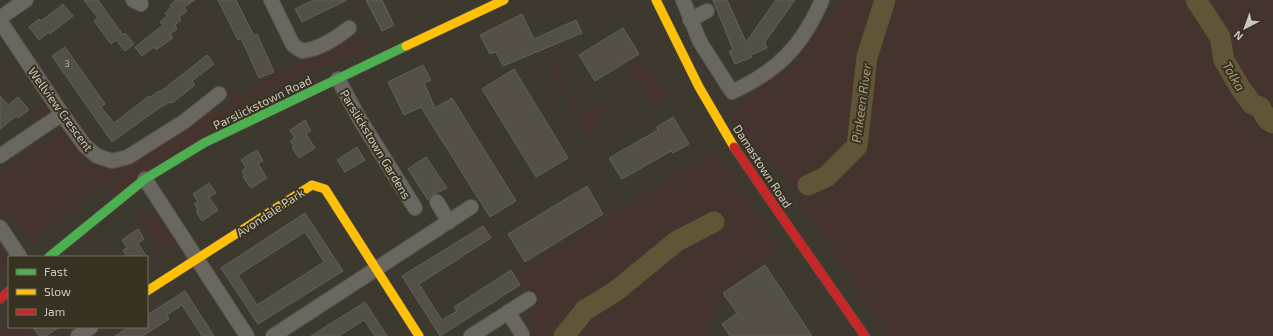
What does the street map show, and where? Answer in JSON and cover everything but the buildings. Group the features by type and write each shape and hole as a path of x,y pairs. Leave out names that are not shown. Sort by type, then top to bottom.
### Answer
{"street":[{"path":"0,18 26,0"},
{"path":"271,0 293,45 302,51 312,50 336,39 349,28"},
{"name":"Parslickstown Road","path":"50,256 145,179 204,143 276,107 504,0"},
{"name":"Damastown Road","path":"656,0 699,87 721,123 752,172 865,336"},
{"path":"683,0 700,42 732,92 755,81 786,56 805,34 822,0"},
{"path":"690,20 707,12"},
{"name":"Wellview Crescent","path":"0,21 62,114 90,151 97,156 112,161 128,157 185,121 219,94"},
{"name":"Parslickstown Gardens","path":"338,79 359,118 415,208"},
{"path":"0,156 62,114"},
{"path":"145,179 247,336"},
{"name":"Avondale Park","path":"148,290 312,186 317,186 325,189 420,336"},
{"path":"437,202 449,222"},
{"path":"273,336 471,207"},
{"path":"0,227 19,256"},
{"path":"0,299 8,292"},
{"path":"471,336 529,299"},
{"path":"508,312 522,334"},
{"path":"78,336 90,328"}],"shaded area":[{"path":"840,0 1273,0 1273,336 888,336 790,187 726,112 789,69"},
{"path":"364,35 369,47 252,99 246,92 256,83"},
{"path":"640,56 667,94 659,106 654,108 628,64"},
{"path":"549,57 580,113 596,104 604,116 595,123 599,130 589,135 584,135 579,132 585,127 545,61"},
{"path":"229,85 240,92 256,109 112,196 102,183 31,244 12,217 5,221 0,213 0,172 56,133 62,130 67,133 91,165 120,169 205,112 226,108 229,105 231,97"},
{"path":"46,103 49,107 50,115 32,126 40,118 40,108"},
{"path":"715,151 779,248 723,293 704,336 533,336 535,334 527,318 538,305 518,274 520,271"},
{"path":"141,209 146,216 154,210 177,244 162,254 135,213"},
{"path":"0,247 8,260 8,266 0,270"},
{"path":"8,323 8,328 24,328 28,336 8,336 2,327"}],"waterway":[{"name":"Pinkeen River","path":"808,185 826,177 857,146 867,57 885,0"},
{"name":"Tolka","path":"1196,0 1220,37 1224,60 1241,89 1252,104 1260,107 1267,119 1273,123"},
{"name":"Pinkeen River","path":"564,336 585,310 616,291 677,241 714,222"}],"traffic: fast":[{"path":"50,256 145,179 204,143 406,46"}],"traffic: slow":[{"path":"406,46 504,0"},
{"path":"656,0 699,87 734,147"},
{"path":"148,290 312,185 325,189 419,336"}],"traffic: jam":[{"path":"734,147 865,336"},
{"path":"0,299 8,292"}]}
